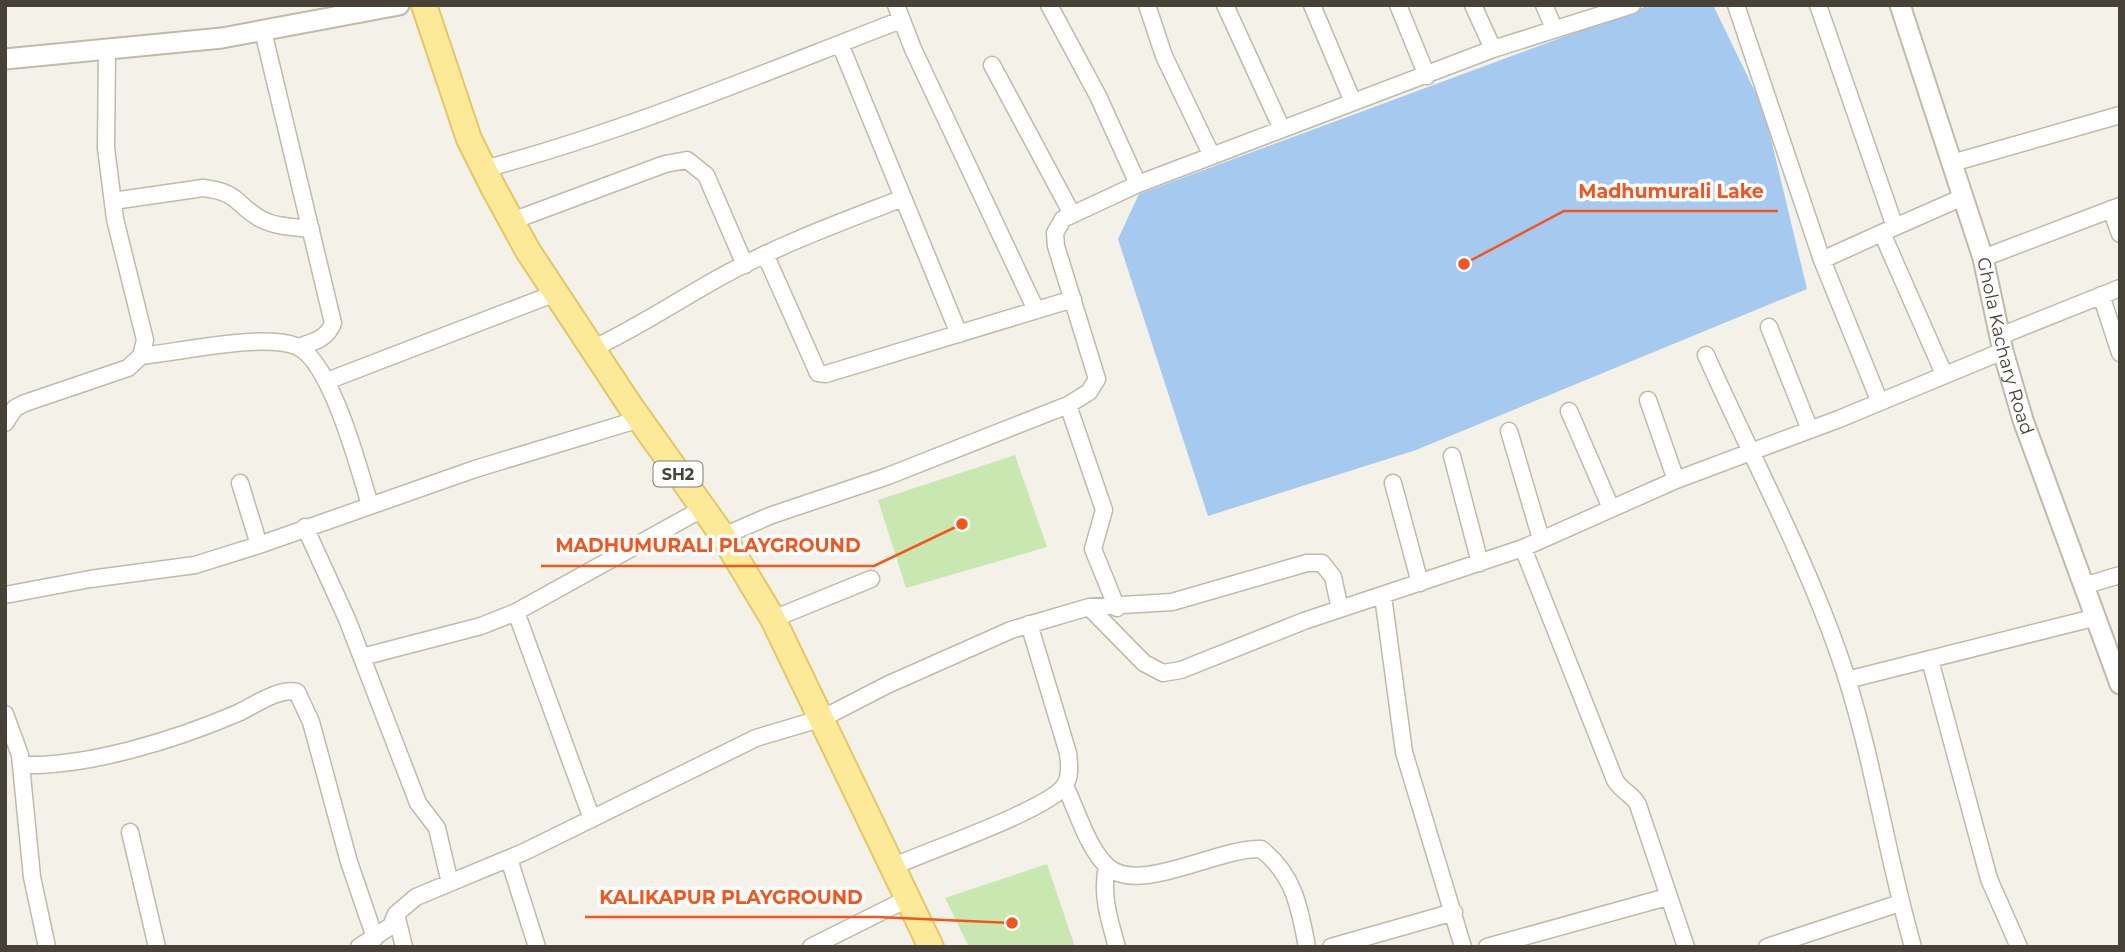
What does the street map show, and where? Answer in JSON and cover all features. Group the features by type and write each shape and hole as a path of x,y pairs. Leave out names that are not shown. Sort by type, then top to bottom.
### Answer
{"main road":[{"name":"SH2","path":"424,5 451,91 484,169 556,293 640,419 723,536 773,619 931,947"}],"street":[{"path":"5,59 263,32 399,5"},
{"path":"1049,5 1098,96 1138,184"},
{"path":"1147,5 1164,56 1211,154"},
{"path":"1225,5 1281,127"},
{"path":"1312,5 1353,102"},
{"path":"1398,5 1427,76"},
{"path":"1473,5 1493,48"},
{"path":"1544,5 1554,28"},
{"path":"723,536 772,515 888,476 1068,405 1090,392 1097,379 1055,233 1063,219 1138,184 1281,127 1427,76 1493,48 1632,5"},
{"path":"1736,5 1822,260 1879,400"},
{"path":"1818,5 1889,230 1944,374"},
{"name":"Ghola Kachary Road","path":"1900,5 1983,258 2001,343 2038,467 2120,684"},
{"path":"484,169 593,138 840,44 899,13 1036,310"},
{"path":"141,356 271,341 298,346 319,340 329,333 333,323 263,32"},
{"path":"840,44 959,334"},
{"path":"5,423 15,408 25,403 128,368 141,356 145,340 123,261 106,148 107,50"},
{"path":"992,65 1072,214"},
{"path":"1952,163 2120,115"},
{"path":"512,221 665,164 687,160 706,175 745,265"},
{"path":"113,201 203,188 216,189 233,194 259,218 276,224 311,229"},
{"path":"1822,260 1963,197"},
{"path":"592,349 765,254 903,198"},
{"path":"1983,258 2116,207 2120,234"},
{"path":"765,254 818,373 827,374 881,359 1073,299"},
{"path":"1089,607 1144,663 1163,673 1181,670 1340,609 1523,548 1676,481 1810,430 1944,374 2001,343 2120,288"},
{"path":"327,382 556,293"},
{"path":"2102,295 2120,353"},
{"path":"1769,327 1810,430"},
{"path":"298,346 315,363 327,382 370,505"},
{"path":"1706,355 1806,573 1847,680 1913,947"},
{"path":"1648,400 1676,481"},
{"path":"1068,405 1104,510 1093,549 1117,608"},
{"path":"1569,411 1611,508"},
{"path":"5,595 90,579 195,565 370,505 640,419"},
{"path":"1508,432 1541,539"},
{"path":"1452,456 1480,563"},
{"path":"240,483 259,545"},
{"path":"1393,483 1420,583"},
{"path":"362,657 481,626 516,612 702,509"},
{"path":"305,527 362,657 418,803 437,828 450,883"},
{"path":"1523,548 1615,780 1624,792 1634,797 1638,805 1686,947"},
{"path":"359,947 391,926 396,914 416,897 509,859 756,738 822,718 887,685 1029,624 1089,607 1117,608 1172,602 1307,564 1322,563 1333,578 1340,609"},
{"path":"2083,586 2120,575"},
{"path":"773,619 871,579"},
{"path":"1383,596 1404,752 1464,947"},
{"path":"516,612 592,819"},
{"path":"1847,680 2093,618"},
{"path":"894,866 1037,805 1065,786 1070,772 1068,753 1029,624"},
{"path":"1930,660 1989,879 2019,947"},
{"path":"21,765 52,766 88,761 212,724 283,693 297,692 311,722 349,862 375,938"},
{"path":"5,714 9,734 21,765 32,877 47,947"},
{"path":"1065,786 1107,866 1119,875 1132,878 1156,874 1229,851 1261,849 1284,872 1296,895 1307,947"},
{"path":"130,832 157,947"},
{"path":"509,859 537,947"},
{"path":"1107,866 1103,884 1105,907 1117,947"},
{"path":"1488,947 1667,897"},
{"path":"810,947 909,898"},
{"path":"1767,947 1900,902"},
{"path":"1331,947 1454,912"},
{"path":"396,914 404,947"}],"green space":[{"path":"1015,455 1047,547 906,588 878,500"},
{"path":"1047,864 1075,947 969,947 945,898"}],"water":[{"path":"1650,5 1713,5 1764,110 1807,289 1416,450 1208,516 1118,239 1139,194"}],"place":[{"name":"Madhumurali Lake","path":"1464,264"},
{"name":"MADHUMURALI PLAYGROUND","path":"962,524"},
{"name":"KALIKAPUR PLAYGROUND","path":"1012,923"}]}
